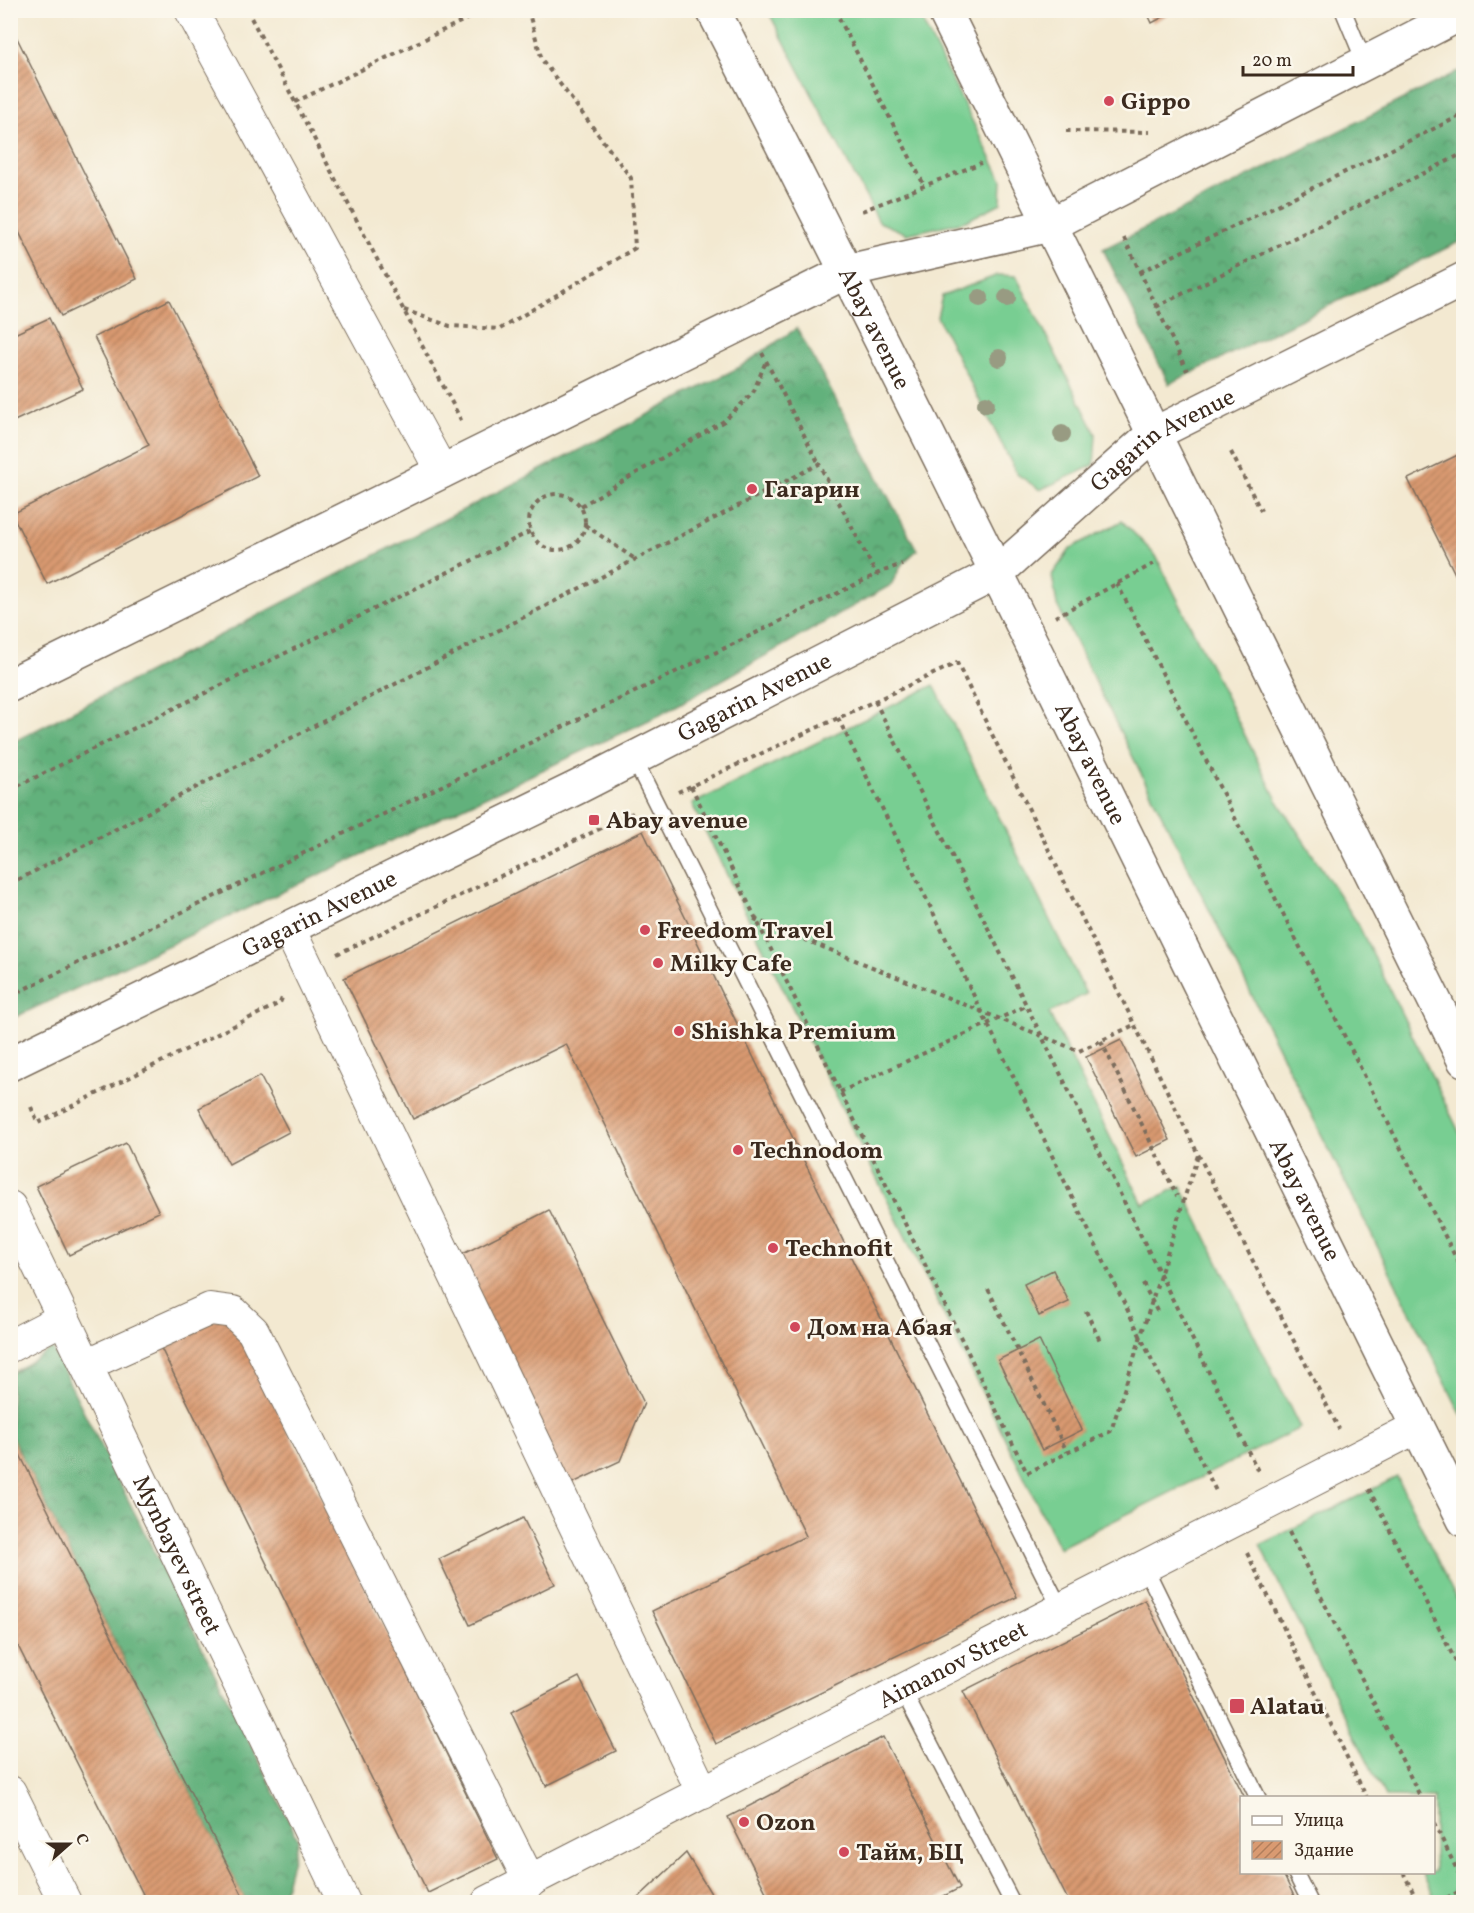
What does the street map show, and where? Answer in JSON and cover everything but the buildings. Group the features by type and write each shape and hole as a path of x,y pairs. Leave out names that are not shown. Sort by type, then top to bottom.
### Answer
{"street":[{"path":"191,10 442,472"},
{"name":"Abay avenue","path":"713,10 848,271 998,572 1464,1520"},
{"path":"944,10 1152,435 1464,1060"},
{"path":"10,685 848,271 1050,225 1464,12"},
{"name":"Gagarin Avenue","path":"10,1064 634,759 998,572 1152,435 1464,279"},
{"path":"289,929 703,1793"},
{"name":"Mynbayev street","path":"10,1207 344,1902"},
{"path":"86,1365 210,1309 233,1312 253,1331 530,1882"},
{"path":"10,1346 64,1318"},
{"name":"Aimanov Street","path":"488,1902 1417,1427"},
{"path":"10,1792 65,1902"}],"lane":[{"path":"1343,10 1365,63"},
{"path":"634,759 1060,1608"},
{"path":"1144,1565 1258,1796"},
{"path":"903,1691 1012,1902"},
{"path":"1296,1874 1310,1902"}],"path":[{"path":"247,10 461,420"},
{"path":"295,102 484,10"},
{"path":"404,310 450,326 500,329 635,248 631,178 542,60 528,10"},
{"path":"835,10 924,185"},
{"path":"1140,272 1464,114"},
{"path":"1156,307 1464,153"},
{"path":"862,211 981,163"},
{"path":"1124,238 1187,371"},
{"path":"761,350 876,574"},
{"path":"581,506 724,421 753,393 766,361"},
{"path":"1231,452 1261,511"},
{"path":"10,884 819,464"},
{"path":"549,494 567,495 581,506 585,525 577,541 561,549 543,546 531,531 530,513 534,505 549,494"},
{"path":"585,525 635,560"},
{"path":"10,789 531,531"},
{"path":"1054,618 1155,563"},
{"path":"876,574 902,564"},
{"path":"10,996 887,568"},
{"path":"1118,583 1464,1274"},
{"path":"31,1107 38,1123 280,1003 295,974 306,968 656,802 957,663 1198,1154 1464,1678"},
{"path":"875,701 1260,1474"},
{"path":"838,718 1218,1494"},
{"path":"691,786 754,919 1028,1473 1111,1431 1198,1154"},
{"path":"754,919 982,1014 1079,1051 1134,1025"},
{"path":"840,1092 1026,1006"},
{"path":"1101,1041 1177,1196"},
{"path":"1143,1283 1159,1315"},
{"path":"988,1289 1067,1452"},
{"path":"1086,1311 1101,1343"},
{"path":"1284,1523 1420,1796"},
{"path":"1242,1544 1366,1796"},
{"path":"1435,1825 1464,1884"},
{"path":"1404,1874 1418,1902"},
{"path":"1438,1902 1464,1889"}],"green space":[{"path":"768,11 917,11 1002,180 1001,203 966,221 907,234 879,222"},
{"path":"1463,69 1463,240 1169,384 1103,249"},
{"path":"998,275 1016,276 1096,434 1094,465 1040,490 1017,474 937,317 942,296"},
{"path":"797,328 917,550 902,564 891,585 660,715 11,1019 11,743 738,368"},
{"path":"1122,521 1156,556 1277,800 1358,924 1463,1140 1463,1418 1057,605 1052,575 1071,548"},
{"path":"934,685 1086,994 1049,1013 1143,1204 1181,1186 1300,1428 1059,1548 692,804"},
{"path":"52,1348 298,1839 283,1896 273,1902 246,1902 11,1435 11,1374"},
{"path":"1397,1477 1463,1613 1464,1899 1457,1902 1437,1902 1423,1874 1435,1874 1435,1796 1385,1796 1260,1545"}],"place":[{"name":"Gippo","path":"1109,101"},
{"name":"Гагарин","path":"752,489"},
{"name":"Abay avenue","path":"594,820"},
{"name":"Freedom Travel","path":"645,930"},
{"name":"Milky Cafe","path":"658,963"},
{"name":"Shishka Premium","path":"679,1031"},
{"name":"Technodom","path":"738,1150"},
{"name":"Technofit","path":"773,1248"},
{"name":"Дом на Абая","path":"795,1327"},
{"name":"Alatau","path":"1237,1706"},
{"name":"Ozon","path":"744,1822"},
{"name":"Тайм, БЦ","path":"844,1852"}]}
